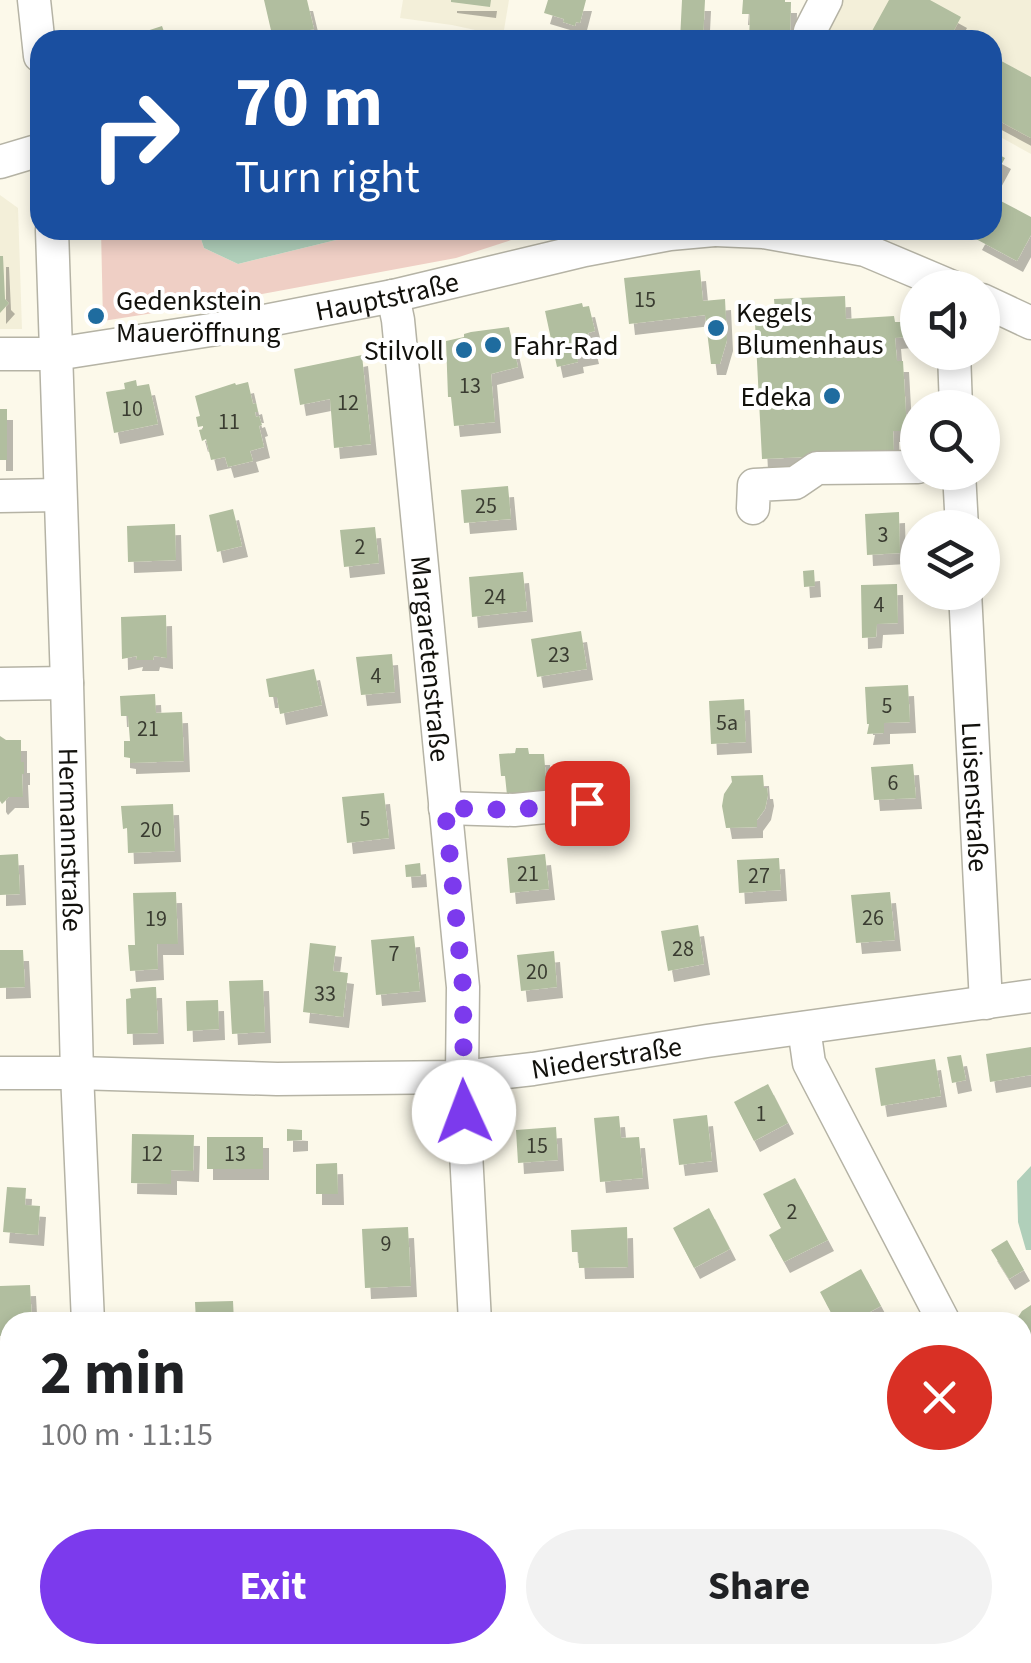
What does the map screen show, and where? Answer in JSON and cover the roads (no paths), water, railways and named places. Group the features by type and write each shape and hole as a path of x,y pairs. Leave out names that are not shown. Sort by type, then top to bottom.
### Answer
{"street":[{"path":"34,0 37,30"},
{"path":"810,30 826,0"},
{"path":"0,162 30,153"},
{"name":"Hermannstraße","path":"52,240 88,1312"},
{"name":"Hauptstraße","path":"0,354 56,354 249,324 394,296 638,240"},
{"name":"Hauptstraße","path":"810,240 864,250 912,270"},
{"name":"Margaretenstraße","path":"394,296 463,987 462,1077 474,1312"},
{"path":"1000,308 1031,323"},
{"path":"753,508 754,485 795,483 817,468 900,467"},
{"path":"0,496 60,495"},
{"name":"Luisenstraße","path":"966,610 986,1002"},
{"path":"0,684 67,683"},
{"path":"445,808 514,810 587,803"},
{"name":"Niederstraße","path":"0,1073 276,1079 462,1077 1031,996"},
{"path":"804,1028 810,1063 939,1312"}],"place":[{"name":"Gedenkstein Maueröffnung","path":"96,316"},
{"name":"Kegels Blumenhaus","path":"716,328"},
{"name":"Fahr-Rad","path":"493,345"},
{"name":"Stilvoll","path":"464,350"},
{"name":"Edeka","path":"832,396"}]}
